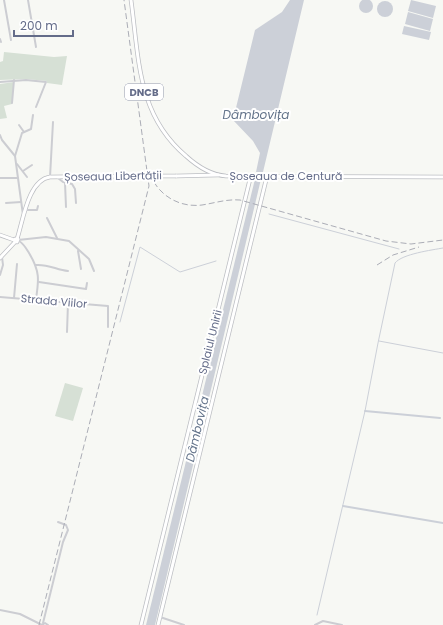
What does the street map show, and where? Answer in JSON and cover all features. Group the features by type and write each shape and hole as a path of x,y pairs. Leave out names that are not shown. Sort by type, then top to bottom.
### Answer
{"main road":[{"name":"Șoseaua de Centură","path":"131,0 142,80 150,110 156,122 170,141 202,168 220,175 443,177"},
{"path":"200,175 204,171 202,168"},
{"path":"200,175 212,172"},
{"name":"Șoseaua Libertății","path":"1,257 16,240 36,184 43,179 50,177 220,175"},
{"path":"242,175 248,179 248,185"},
{"name":"Splaiul Unirii","path":"141,625 251,175"},
{"name":"Splaiul Unirii","path":"158,625 264,176"},
{"path":"0,235 16,240"}],"street":[{"path":"4,0 11,40"},
{"path":"28,0 36,47"},
{"path":"12,102 14,80"},
{"path":"0,82 14,80 46,82 36,107"},
{"path":"15,156 19,139 24,132 31,129 33,115"},
{"path":"50,177 53,122"},
{"path":"19,125 24,132"},
{"path":"0,135 1,140 15,156 24,216"},
{"path":"17,164 27,177"},
{"path":"23,171 32,165"},
{"path":"57,177 65,183 71,183 75,189 76,203"},
{"path":"0,178 18,178"},
{"path":"65,183 66,207"},
{"path":"6,203 21,202"},
{"path":"26,210 37,210 38,206"},
{"path":"47,218 56,238"},
{"path":"16,240 56,238 69,241 90,260 94,271"},
{"path":"16,240 25,246 36,265 38,282 36,299"},
{"path":"78,250 81,269"},
{"path":"0,275 3,265 1,257"},
{"path":"14,298 16,264"},
{"path":"36,265 44,264 58,270 68,272"},
{"path":"38,282 86,289 88,283"},
{"name":"Strada Viilor","path":"0,297 108,306 108,327"},
{"path":"67,332 68,302"},
{"path":"42,624 63,542 68,530 66,526 58,522"},
{"path":"0,610 20,614 47,625 45,614"},
{"path":"160,617 184,625"},
{"path":"315,625 322,621 342,625"}],"shaded area":[{"path":"4,52 54,57 67,56 62,85 47,83 47,81 26,79 0,80 0,62 3,61"},
{"path":"14,82 12,104 4,106 7,118 0,119 0,84"},
{"path":"65,383 83,388 73,421 55,416"}],"water":[{"path":"363,-1 369,-1 373,3 373,9 369,13 363,13 359,9 359,3"},
{"name":"Dâmbovița","path":"290,0 304,0 263,172 256,172 260,153 253,141 233,120 255,30 282,12"},
{"path":"411,0 436,6 433,18 408,11"},
{"path":"385,1 391,3 393,9 391,15 385,17 379,15 377,9 379,3"},
{"path":"408,12 433,19 430,31 405,24"},
{"path":"404,26 431,32 429,40 402,34"},
{"path":"255,179 261,179 155,625 146,625"}],"waterway":[{"path":"269,214 399,249"},
{"path":"120,322 140,247 180,272 216,261"},
{"path":"317,615 365,411 395,263 410,255 443,248"},
{"path":"379,341 443,353"},
{"path":"365,411 440,418"},
{"path":"343,506 443,523"}],"railway":[{"path":"39,625 149,186 124,0"},
{"path":"150,174 158,188 164,194 178,202 185,204 202,205 240,200 386,241 411,244 443,240"},
{"path":"377,265 393,255 419,247"}]}
